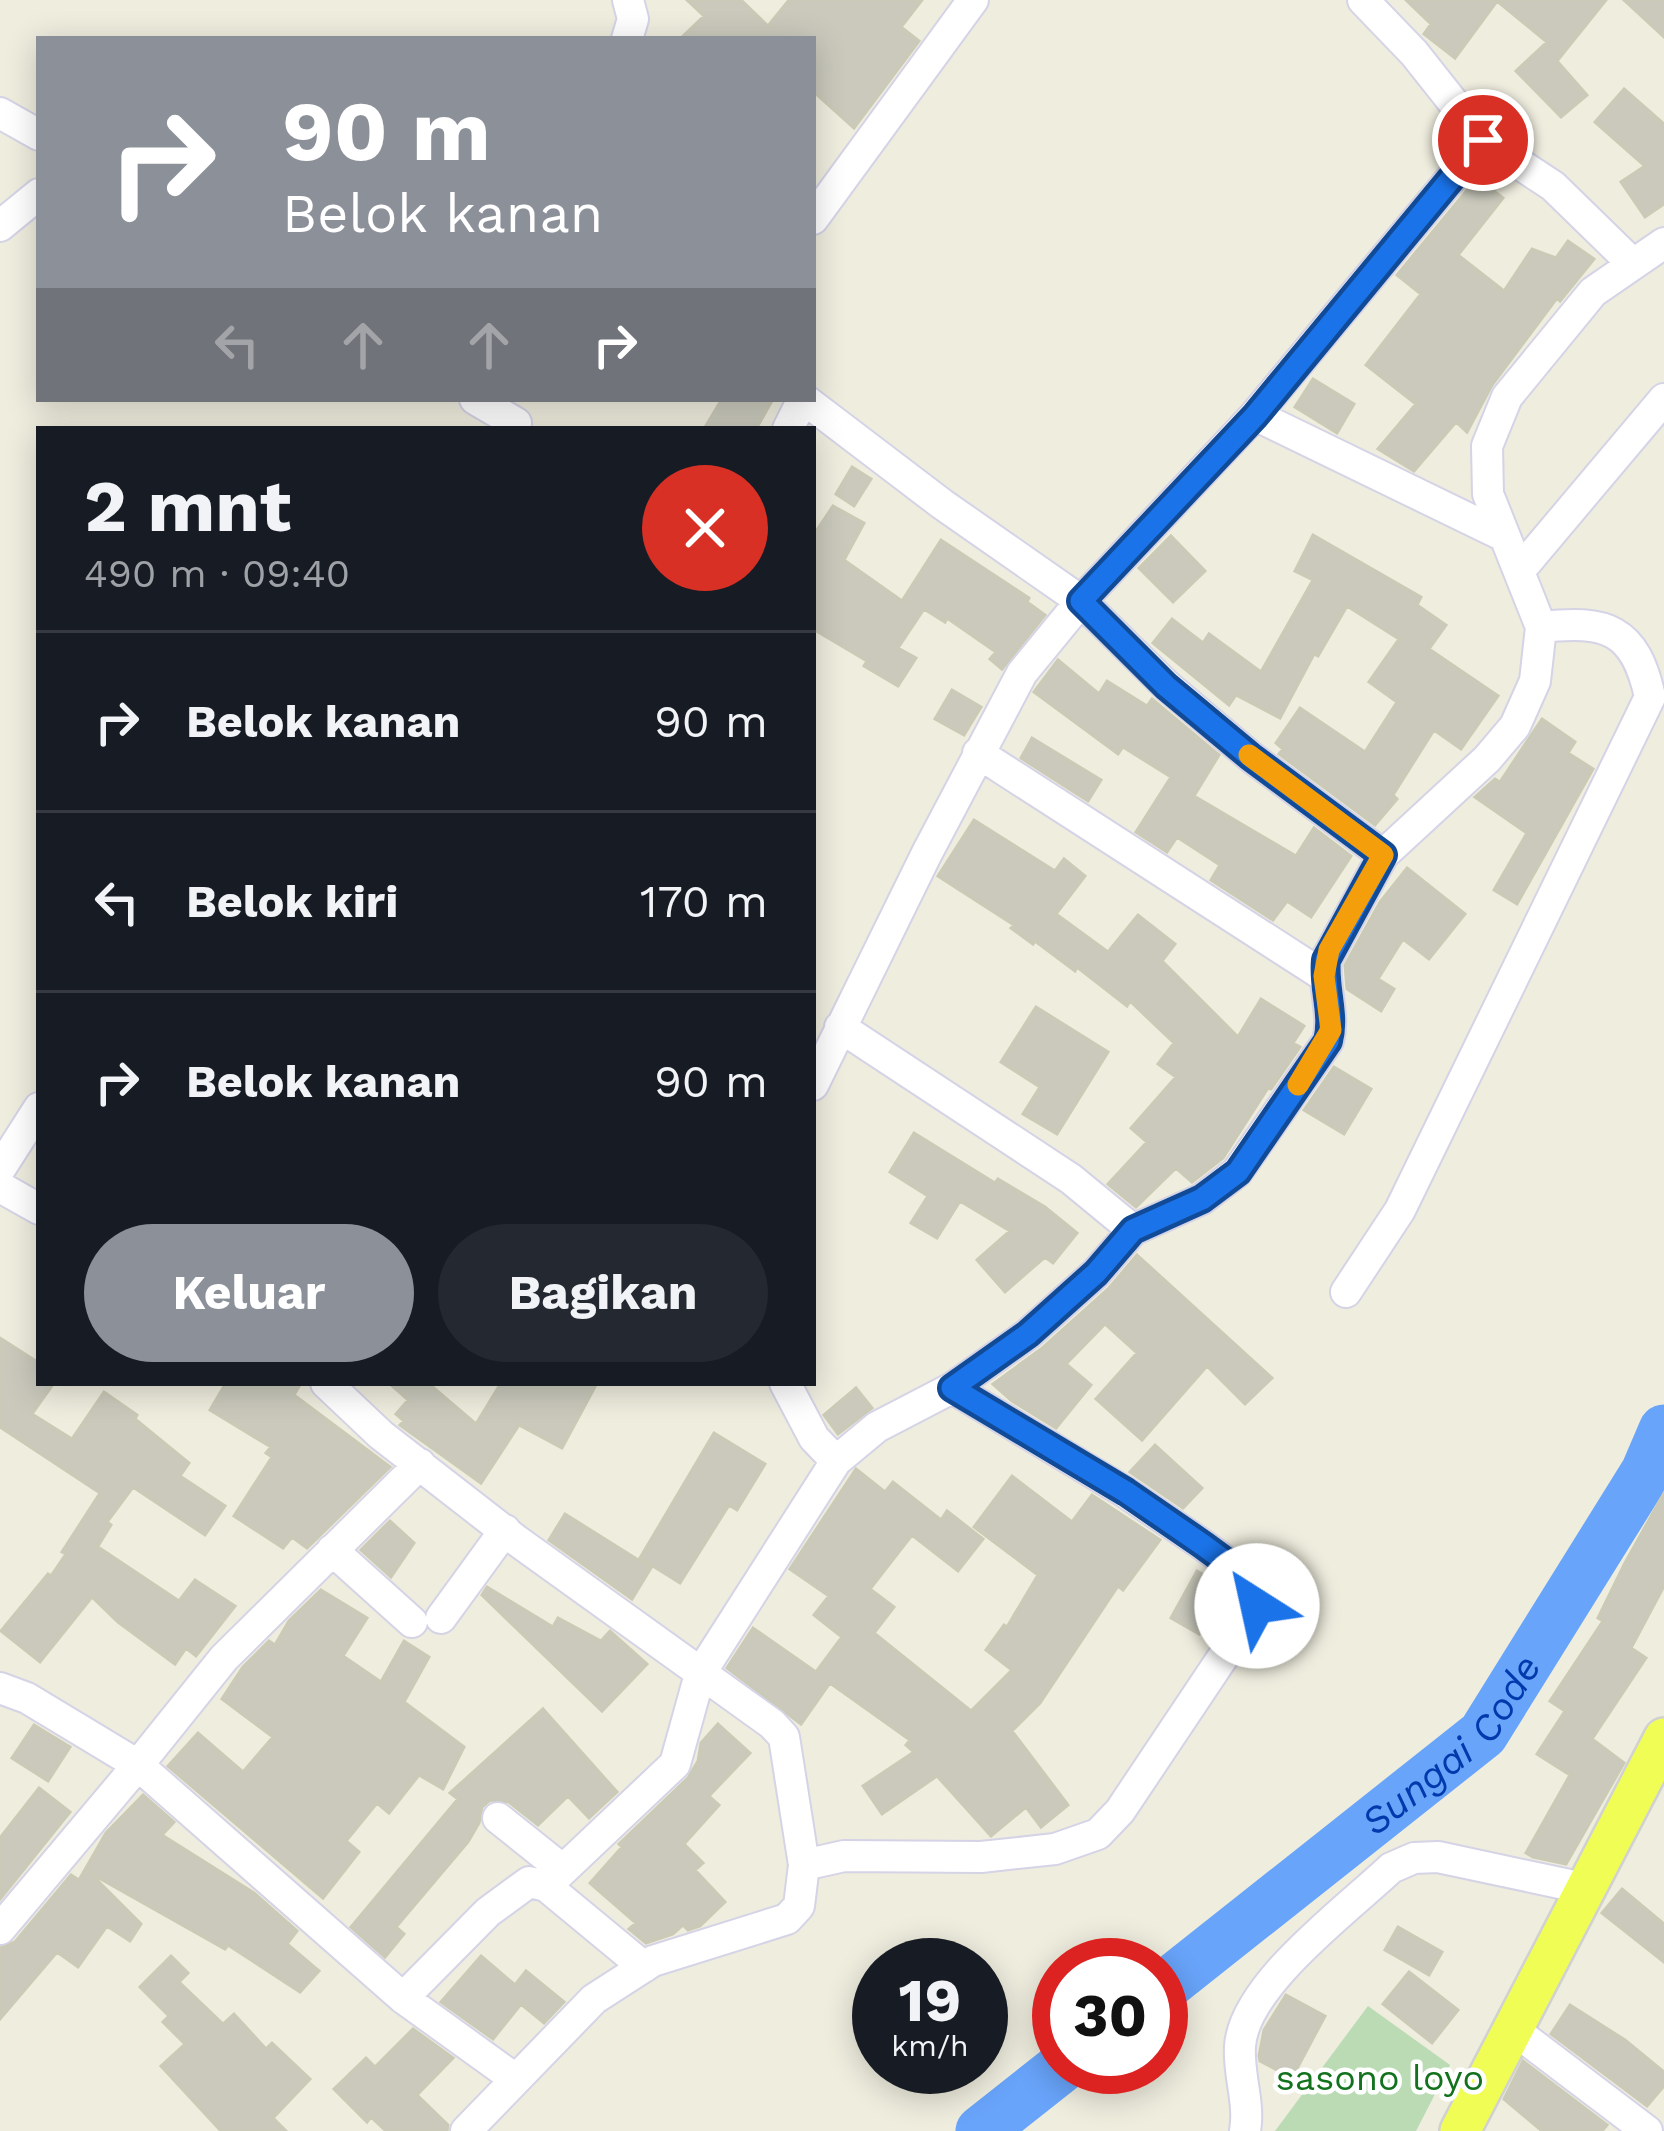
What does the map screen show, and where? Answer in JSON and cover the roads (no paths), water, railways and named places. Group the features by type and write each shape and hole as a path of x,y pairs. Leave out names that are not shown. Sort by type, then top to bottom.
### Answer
{"main road":[{"path":"1460,2131 1664,1738"}],"street":[{"path":"628,0 633,19 628,36"},
{"path":"816,215 973,0"},
{"path":"1363,0 1414,53 1483,140 1553,185 1633,264"},
{"path":"0,113 36,133"},
{"path":"816,1079 1022,674 1081,601 1255,416 1483,140"},
{"path":"0,226 36,196"},
{"path":"403,1998 515,1890 529,1882 555,1878 675,1764 700,1674 836,1461 877,1426 952,1388 1028,1334 1096,1273 1133,1230 1202,1199 1238,1172 1328,1041 1331,1017 1324,976 1329,950 1383,855 1487,759 1515,726 1535,681 1541,627 1487,494 1487,446 1507,397 1593,292 1664,243"},
{"path":"1520,570 1664,400"},
{"path":"482,402 519,417"},
{"path":"808,402 1081,601 1166,686 1251,757 1383,855"},
{"path":"1255,416 1504,536"},
{"path":"1346,1292 1400,1210 1650,697 1644,670 1617,634 1588,622 1541,627"},
{"path":"978,753 1324,976"},
{"path":"840,1028 1071,1179 1133,1230"},
{"path":"0,1169 36,1113"},
{"path":"0,1187 36,1207"},
{"path":"329,1386 381,1436 784,1737 804,1865 799,1906 787,1919 644,1967 594,1999 466,2131"},
{"path":"787,1386 814,1438 836,1461"},
{"path":"804,1865 844,1856 981,1857 1055,1849 1098,1834 1120,1811 1228,1656 1257,1606 1258,1592 1252,1581 1203,1545 1126,1492 952,1388"},
{"path":"0,1929 224,1658 420,1464"},
{"path":"332,1550 426,1620 505,1530"},
{"path":"0,1688 27,1698 138,1765 403,1998 514,2078"},
{"path":"498,1818 644,1967"},
{"path":"1245,2131 1248,2114 1240,2044 1247,2020 1271,1982 1391,1868 1414,1858 1438,1857 1588,1888"},
{"path":"1514,2030 1647,2131"}],"waterway":[{"name":"Sungai Code","path":"1188,1968 1483,1734 1646,1472 1664,1430"},
{"name":"Sungai Code","path":"981,2131 1032,2091"}],"park label":[{"name":"sasono loyo","path":"1380,2078"}]}
